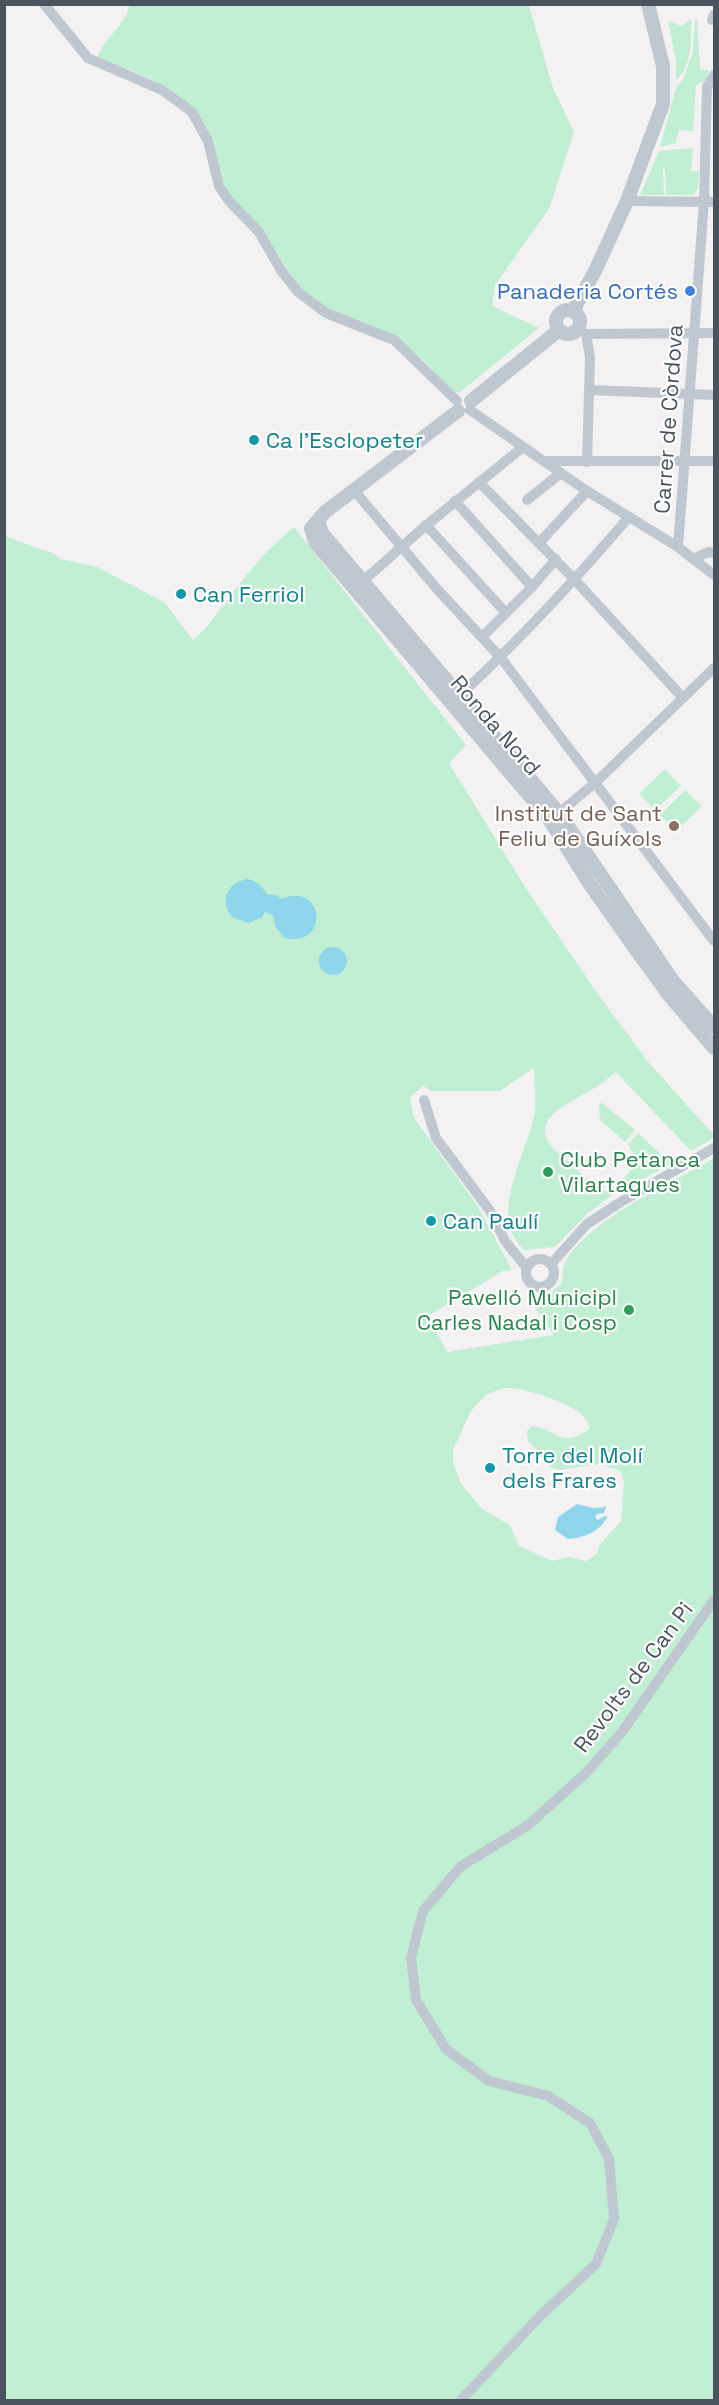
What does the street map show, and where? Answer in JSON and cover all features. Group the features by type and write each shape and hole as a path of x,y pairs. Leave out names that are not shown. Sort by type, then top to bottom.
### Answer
{"street":[{"path":"44,4 88,58 162,90 192,112 208,141 219,186 229,201 259,232 282,272 298,292 326,314 394,340 464,406 587,491 678,547 714,575"},
{"path":"573,311 596,269 627,201 663,105 665,92 663,66 648,4"},
{"name":"Carrer de Còrdova","path":"678,547 686,461 693,334 709,202 710,134 707,87 713,77"},
{"path":"627,201 709,202"},
{"path":"573,311 564,311 558,315 556,322 559,330 568,334 582,331 714,333"},
{"path":"573,311 580,320 590,357 587,462"},
{"path":"315,524 325,512 353,489 487,389 559,330"},
{"path":"590,390 714,395"},
{"path":"363,581 426,525 523,447"},
{"path":"545,461 714,461"},
{"path":"527,500 561,473"},
{"path":"479,482 540,542 683,698"},
{"path":"353,489 400,547 501,658 714,941"},
{"path":"540,542 587,491"},
{"path":"455,501 532,587"},
{"path":"460,695 501,658 575,580 628,518"},
{"name":"Ronda Nord","path":"315,524 559,813 673,981 714,1027"},
{"name":"Ronda Nord","path":"315,524 315,542 549,819 589,883 631,943 668,994 714,1048"},
{"path":"426,525 506,613"},
{"path":"693,559 708,552 714,554"},
{"path":"482,637 532,587 556,559"},
{"path":"559,813 596,782 714,668"},
{"path":"424,1100 436,1138 490,1211 505,1241 526,1267"},
{"path":"551,1264 587,1224 714,1148"},
{"path":"535,1259 547,1260 554,1272 553,1280 548,1286 540,1288 533,1286 527,1281 526,1267 535,1259"},
{"name":"Revolts de Can Pi","path":"461,2400 542,2314 596,2264 614,2219 609,2159 590,2122 548,2096 489,2080 446,2049 416,2000 411,1958 423,1911 461,1866 527,1826 586,1773 622,1732 714,1600"}],"green space":[{"path":"129,5 529,5 553,88 574,132 549,209 495,285 492,306 539,328 459,393 452,391 417,355 387,338 337,316 308,297 296,284 267,237 228,192 222,179 212,140 204,123 193,109 180,97 149,78 97,59 100,51 125,17"},
{"path":"697,18 700,70 709,70 706,80 696,85 693,131 679,130 676,143 660,147 676,88 683,79 693,52 695,19"},
{"path":"691,19 688,60 682,74 676,80 676,61 668,21 682,26"},
{"path":"693,148 691,171 699,171 698,189 693,195 666,195 665,169 663,170 664,195 640,195 659,151"},
{"path":"294,527 466,745 449,763 525,887 602,1000 649,1063 714,1135 714,1138 691,1151 616,1072 558,1110 547,1123 545,1130 549,1143 557,1152 596,1186 615,1193 588,1213 555,1247 524,1250 514,1236 509,1220 509,1203 512,1184 534,1115 534,1068 500,1091 432,1091 423,1086 410,1097 414,1118 477,1205 512,1270 503,1271 428,1316 447,1352 554,1335 529,1299 551,1292 561,1284 565,1262 577,1246 593,1231 633,1203 714,1158 714,2400 5,2400 5,536 54,554 60,559 97,567 164,602 193,640 204,630 265,553","holes":["504,1388 512,1388 561,1402 578,1411 589,1424 589,1429 570,1438 537,1427 530,1427 527,1431 528,1440 550,1467 560,1470 599,1464 621,1471 624,1482 621,1521 600,1545 596,1555 586,1561 569,1557 552,1561 519,1546 510,1525 482,1509 461,1484 453,1462 453,1450 471,1411 487,1394"]},
{"path":"665,769 681,786 655,810 639,794"},
{"path":"685,790 702,806 676,831 660,815"},
{"path":"602,1103 635,1130 625,1142 600,1120 599,1104"},
{"path":"638,1133 671,1164 632,1185 624,1178 640,1159 629,1149 631,1147 628,1145"}],"water":[{"path":"247,879 259,884 267,894 277,895 281,899 296,896 307,898 316,915 315,925 310,933 300,938 285,938 276,928 273,915 265,912 262,917 249,923 233,918 226,906 227,894 234,885"},
{"path":"333,947 343,951 347,961 343,971 333,975 323,971 319,961 323,951"},
{"path":"577,1504 593,1508 606,1507 604,1513 597,1514 595,1517 598,1520 607,1517 600,1527 590,1533 568,1539 555,1530 558,1517"}],"place":[{"name":"Panaderia Cortés","path":"690,291"},
{"name":"Ca l'Esclopeter","path":"254,440"},
{"name":"Can Ferriol","path":"181,594"},
{"name":"Institut de Sant Feliu de Guíxols","path":"674,826"},
{"name":"Club Petanca Vilartagues","path":"548,1172"},
{"name":"Can Paulí","path":"431,1221"},
{"name":"Pavelló Municipl Carles Nadal i Cosp","path":"629,1310"},
{"name":"Torre del Molí dels Frares","path":"490,1468"}]}
